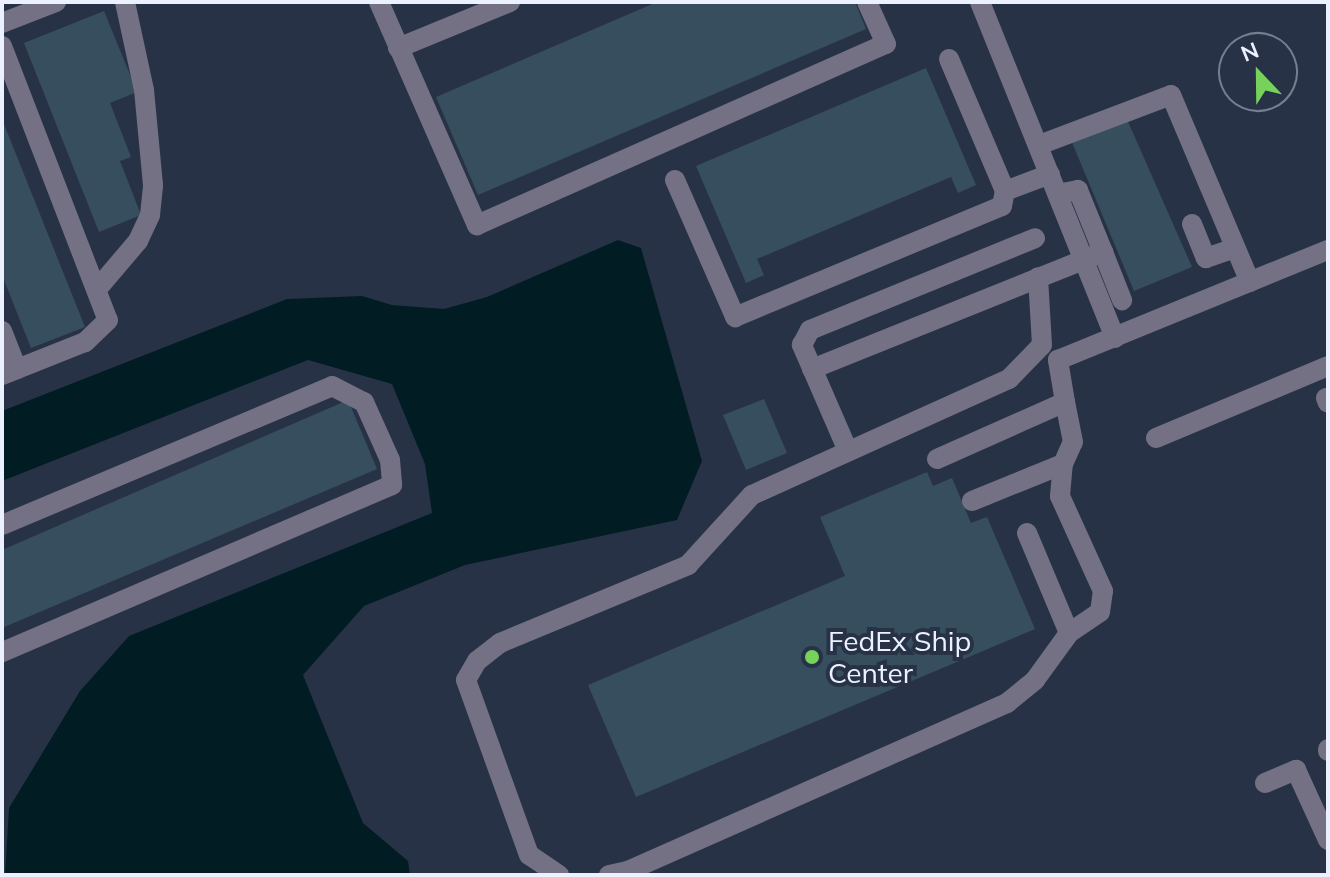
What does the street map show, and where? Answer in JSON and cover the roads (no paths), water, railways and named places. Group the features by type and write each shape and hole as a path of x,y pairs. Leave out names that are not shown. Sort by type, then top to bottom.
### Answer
{"street":[{"path":"2,23 56,2"},
{"path":"98,288 138,241 150,215 153,185 144,90 125,2"},
{"path":"379,2 477,225 886,44 867,2"},
{"path":"398,48 510,2"},
{"path":"980,2 1058,194 1122,300"},
{"path":"2,46 108,320 98,334 10,372 2,331"},
{"path":"675,180 735,317 1002,206 1005,191 949,59"},
{"path":"1039,145 1171,95 1250,282"},
{"path":"1005,191 1050,174"},
{"path":"1192,224 1206,258 1235,248"},
{"path":"848,451 802,345 810,330 1035,238"},
{"path":"609,875 628,871 1007,703 1035,680 1069,633 1100,612 1103,591 1060,496 1063,464 1073,442 1058,360 1328,250"},
{"path":"812,369 1094,256"},
{"path":"1094,256 1115,338"},
{"path":"559,875 529,855 466,680 477,661 500,643 688,565 752,495 1009,379 1042,345 1038,277"},
{"path":"1156,438 1328,366"},
{"path":"2,525 332,386 364,402 390,460 392,485 2,652"},
{"path":"937,459 1065,402"},
{"path":"972,501 1063,464"},
{"path":"1027,533 1069,633"},
{"path":"1265,783 1296,770 1328,840"},
{"path":"522,875 529,855"}],"place":[{"name":"FedEx Ship Center","path":"812,657"}]}
